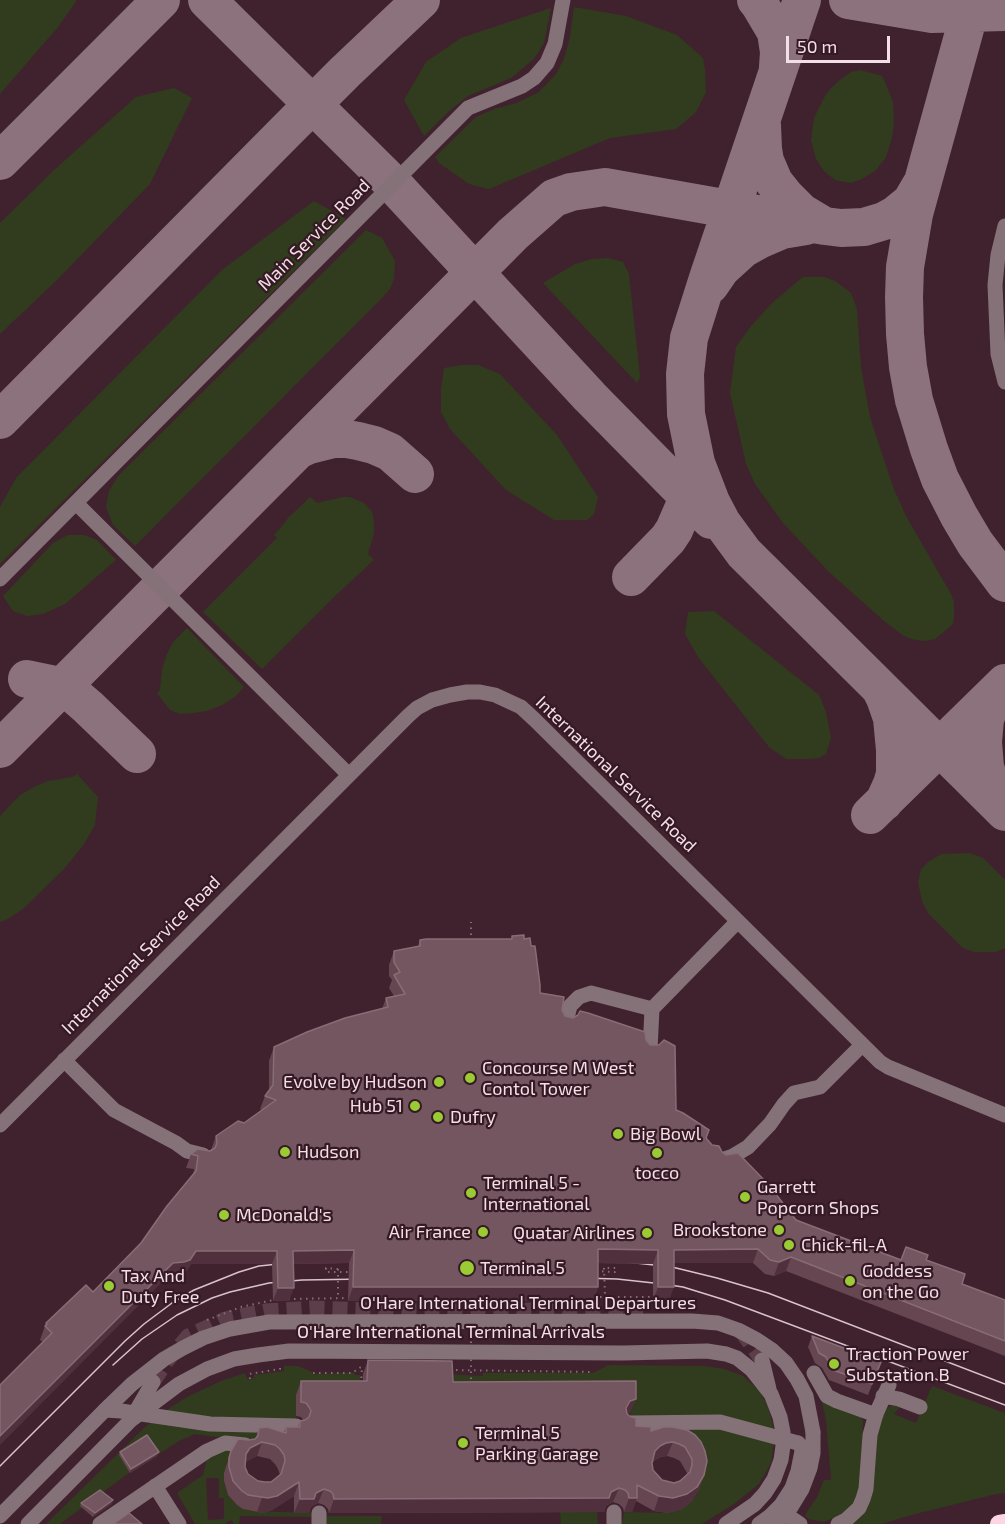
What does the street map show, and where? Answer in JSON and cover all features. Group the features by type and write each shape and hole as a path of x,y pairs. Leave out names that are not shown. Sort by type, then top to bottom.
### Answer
{"highway":[{"path":"999,1524 1005,1523"}],"street":[{"name":"Main Service Road","path":"0,579 468,108 522,86 534,78 547,63 555,44 563,0"},
{"path":"1005,226 998,255 995,285 998,354 1005,382"},
{"path":"76,503 349,775"},
{"name":"International Service Road","path":"0,1125 417,708 432,700 467,692 495,695 521,707 880,1062 888,1068 1005,1115"},
{"path":"650,1050 652,1009 737,922"},
{"path":"567,1022 570,1006 579,997 591,993 652,1009"},
{"path":"718,1155 725,1148 736,1144 763,1118 794,1094 820,1087 862,1045"},
{"path":"64,1060 114,1110 176,1143 189,1143 209,1152"},
{"name":"O'Hare International Terminal Departures","path":"0,1516 132,1384 164,1359 183,1348 230,1329 269,1323 692,1322 718,1323 757,1340 786,1363 806,1396 813,1432 810,1468 791,1508 780,1519"},
{"name":"O'Hare International Terminal Arrivals","path":"28,1524 131,1420 179,1384 207,1369 234,1359 258,1354 289,1351 707,1352 737,1358 752,1370 771,1394"},
{"name":"O'Hare International Terminal Arrivals","path":"726,1524 755,1504 774,1479 780,1460 783,1432 762,1360"},
{"path":"813,1373 827,1396 876,1415"},
{"name":"O'Hare International Terminal Arrivals","path":"131,1420 153,1382"},
{"path":"838,1524 859,1508 863,1499 866,1489 870,1435 886,1390 899,1399 920,1407"},
{"path":"105,1410 210,1424 296,1426"},
{"path":"630,1423 720,1422 798,1443 802,1451 792,1488 781,1505 759,1524"},
{"path":"100,1524 207,1451 225,1443 245,1445"},
{"path":"155,1486 178,1524"},
{"path":"780,1519 800,1524"}],"path":[{"path":"471,922 471,942"},
{"path":"338,1296 338,1269 326,1268 326,1272 348,1272"},
{"path":"593,1271 615,1272 616,1268 604,1268 605,1295"},
{"path":"471,1331 471,1385"},
{"path":"313,1373 352,1373 362,1366 361,1386"},
{"path":"441,1366 452,1371 594,1372"},
{"path":"250,1379 249,1374 280,1369 280,1367"}],"green space":[{"path":"0,0 77,0 58,27 0,94"},
{"path":"574,7 626,16 677,35 703,58 706,92 696,112 676,129 610,138 489,189 469,184 439,163 435,157 476,117 517,103 539,92 556,74 564,59 570,37"},
{"path":"551,8 544,43 534,59 511,78 468,96 424,136 404,100 426,62 461,38"},
{"path":"860,70 882,76 893,102 894,122 886,157 876,170 851,183 835,180 824,171 816,159 811,140 814,118 825,96 840,80 851,72"},
{"path":"174,88 192,98 150,184 57,280 0,334 0,223 53,171 136,97"},
{"path":"314,201 346,219 0,564 0,507 16,478 222,270"},
{"path":"366,230 382,238 395,261 394,279 390,289 135,546 113,525 106,507 109,491 118,476"},
{"path":"608,258 623,262 629,274 640,377 637,383 543,283 575,264 592,259"},
{"path":"803,277 824,277 835,281 851,293 857,309 861,367 870,417 893,487 906,516 954,602 952,625 935,639 925,641 904,636 828,571 783,523 755,484 746,464 730,393 736,347 772,303"},
{"path":"478,365 500,374 557,435 598,497 594,514 587,520 554,520 506,490 450,429 441,412 444,368"},
{"path":"310,497 317,503 350,497 364,503 372,512 374,522 374,533 368,554 374,560 262,669 203,612 277,538 274,535"},
{"path":"68,535 84,535 97,540 116,560 65,604 43,614 27,616 13,611 3,596 53,543"},
{"path":"714,611 819,695 826,712 831,738 826,754 819,758 786,759 769,747 698,657 685,634 688,612"},
{"path":"187,628 244,687 235,697 222,705 207,711 180,714 170,710 157,693 160,690 162,669 167,654 173,642"},
{"path":"77,774 98,797 95,825 84,844 64,869 23,909 0,922 0,816 20,795 36,786"},
{"path":"969,853 983,858 1005,880 1005,948 996,952 974,952 963,948 928,913 922,901 918,882 921,869 941,854"},
{"path":"609,1365 705,1366 725,1369 743,1376 761,1392 769,1410 775,1434 771,1463 759,1484 734,1504 702,1524 622,1524 624,1512 668,1513 682,1509 696,1496 701,1482 700,1466 631,1441 630,1396 447,1396 442,1374 483,1376 483,1373 594,1373"},
{"path":"284,1366 298,1366 312,1374 354,1373 360,1375 360,1383 296,1396 296,1426 253,1442 195,1434 179,1441 126,1475 60,1524 46,1524 145,1427 171,1407 221,1381 245,1373 248,1380 254,1378 254,1375 284,1371"},
{"path":"932,1386 1005,1413 1005,1493 881,1524 851,1524 885,1411 890,1406 897,1405 900,1407 894,1414 916,1423"},
{"path":"821,1398 861,1417 863,1422 860,1486 857,1499 842,1514 824,1522 808,1519 805,1515 817,1497 824,1480 831,1480 826,1420"},
{"path":"224,1450 236,1450 224,1473 224,1481 228,1495 237,1505 250,1511 311,1513 311,1517 240,1516 239,1524 234,1524 231,1520 224,1524 195,1524 177,1493 203,1475 207,1458","holes":["206,1478 219,1478 219,1498 224,1498 224,1519 208,1520"]},
{"path":"560,1512 597,1512 598,1524 561,1524"},
{"path":"326,1516 382,1516 381,1524 326,1524"}],"building":[{"name":"Terminal 5 - International","path":"524,935 524,939 530,938 531,946 535,946 540,993 564,997 562,1010 565,1016 573,1018 580,1011 588,1013 645,1032 646,1040 650,1045 659,1045 664,1040 675,1046 676,1110 709,1130 706,1138 712,1145 719,1146 726,1155 738,1153 768,1184 796,1220 901,1260 906,1247 928,1255 926,1260 965,1274 962,1284 1005,1300 1005,1341 791,1257 779,1262 770,1260 758,1249 674,1250 674,1287 658,1287 658,1250 598,1249 598,1287 353,1287 354,1250 293,1251 294,1288 278,1288 277,1251 196,1251 190,1260 173,1263 0,1436 0,1385 52,1333 45,1326 46,1323 86,1285 93,1292 141,1243 196,1171 198,1156 191,1154 198,1149 210,1151 215,1148 216,1136 238,1121 244,1123 276,1100 265,1096 273,1085 274,1047 345,1018 388,1007 386,998 405,994 394,975 400,972 394,962 394,951 420,946 420,940 426,939 512,939 512,936"},
{"path":"812,1336 881,1362 872,1384 833,1370 826,1357 819,1353"},
{"name":"Terminal 5 Parking Garage","path":"368,1360 452,1361 453,1382 636,1381 636,1399 630,1401 626,1408 627,1414 636,1418 636,1426 651,1427 651,1431 672,1427 687,1430 695,1435 705,1451 707,1461 704,1475 697,1487 687,1494 673,1498 659,1496 637,1485 637,1498 629,1498 625,1490 619,1488 611,1492 609,1498 334,1499 330,1491 324,1489 316,1493 314,1499 300,1499 299,1482 277,1496 268,1498 248,1495 233,1481 229,1458 238,1439 255,1439 259,1428 267,1427 286,1433 286,1427 300,1427 300,1421 309,1417 311,1411 309,1407 306,1403 301,1402 301,1381 367,1381","holes":["262,1442 275,1445 284,1455 285,1461 281,1474 271,1482 258,1481 248,1474 245,1467 246,1454 250,1448","673,1442 685,1447 692,1459 690,1472 674,1483 662,1480 653,1470 652,1463 655,1451 660,1446"]},
{"path":"147,1435 159,1452 131,1469 120,1452"},
{"path":"100,1490 113,1500 95,1513 81,1503"},
{"path":"129,1513 142,1524 113,1524"}],"taxiway":[{"path":"0,161 161,0"},
{"path":"207,0 393,184 590,397 711,520"},
{"path":"0,420 345,72 421,0"},
{"path":"756,0 776,32 779,52 778,67"},
{"path":"802,0 689,338 685,374 686,414 696,463 722,523 744,553 1005,812"},
{"path":"848,0 932,14 1005,12"},
{"path":"973,0 914,214 905,267 905,334 914,400 940,479 975,543 1005,583"},
{"path":"762,125 765,161 774,182 801,212 821,224"},
{"path":"0,749 513,234 554,198 571,192 605,187 841,228 864,227 884,221 911,202 921,185"},
{"path":"710,285 721,269 743,249 782,230 806,226"},
{"path":"298,450 333,439 358,441 390,452 415,474"},
{"path":"631,577 674,530 687,495 688,473"},
{"path":"27,679 51,684 73,694 137,754"},
{"path":"870,815 1005,683"},
{"path":"881,690 892,718 895,750 895,774 884,802"},
{"path":"995,693 985,719 983,742 985,767 998,802"}],"tunnel":[{"path":"153,1382 188,1336 225,1319 265,1311 312,1308 396,1311 545,1310 643,1314"},
{"path":"741,1331 762,1360"}],"tram line":[{"path":"627,1262 672,1267 768,1293 1005,1384"},
{"path":"0,1466 125,1341 172,1303 194,1290 239,1272 259,1266 288,1263"},
{"path":"581,1278 617,1279 683,1287 725,1300 1005,1405"},
{"path":"113,1365 142,1339 177,1315 212,1298 269,1283 365,1279"}],"place":[{"name":"Concourse M West Contol Tower","path":"470,1078"},
{"name":"Evolve by Hudson","path":"439,1082"},
{"name":"Hub 51","path":"415,1106"},
{"name":"Dufry","path":"438,1117"},
{"name":"Big Bowl","path":"618,1134"},
{"name":"Hudson","path":"285,1152"},
{"name":"tocco","path":"657,1153"},
{"name":"Terminal 5 - International","path":"471,1193"},
{"name":"Garrett Popcorn Shops","path":"745,1197"},
{"name":"McDonald's","path":"224,1215"},
{"name":"Brookstone","path":"779,1230"},
{"name":"Air France","path":"483,1232"},
{"name":"Quatar Airlines","path":"647,1233"},
{"name":"Chick-fil-A","path":"789,1245"},
{"name":"Terminal 5","path":"467,1268"},
{"name":"Goddess on the Go","path":"850,1281"},
{"name":"Tax And Duty Free","path":"109,1286"},
{"name":"Traction Power Substation B","path":"834,1364"},
{"name":"Terminal 5 Parking Garage","path":"463,1443"}]}
